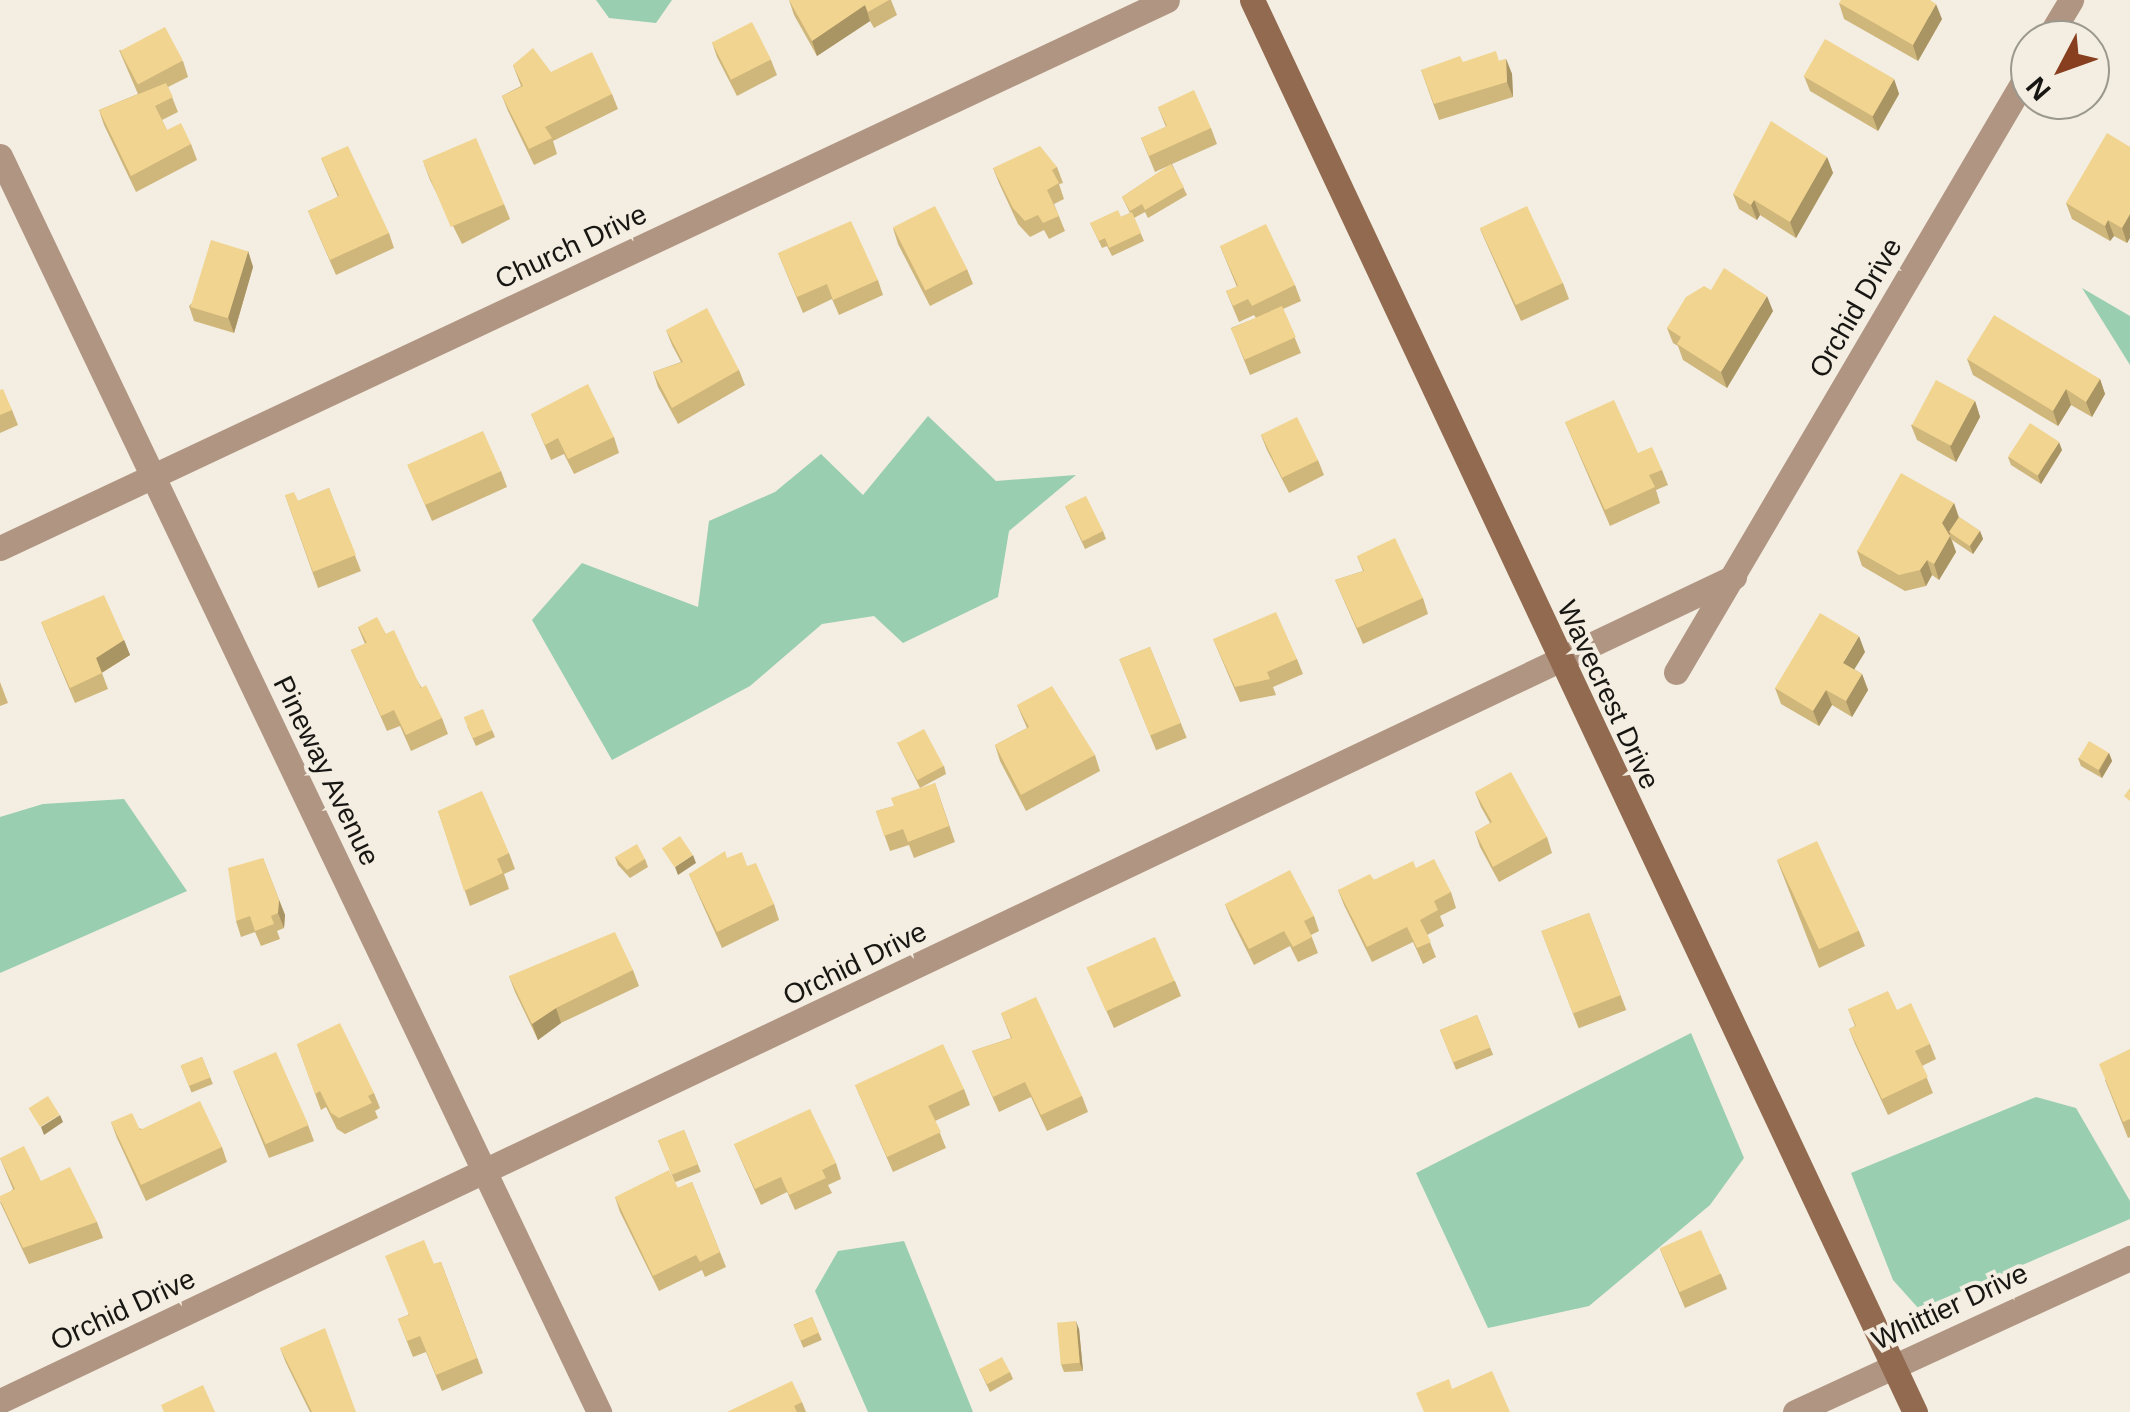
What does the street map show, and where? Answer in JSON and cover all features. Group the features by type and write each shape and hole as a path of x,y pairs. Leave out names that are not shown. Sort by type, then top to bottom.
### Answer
{"street":[{"name":"Church Drive","path":"0,548 1167,0"},
{"name":"Wavecrest Drive","path":"1252,0 1558,661 1914,1412"},
{"name":"Orchid Drive","path":"1676,672 2010,104"},
{"name":"Pineway Avenue","path":"0,156 599,1412"},
{"name":"Orchid Drive","path":"0,1402 1734,577"},
{"name":"Whittier Drive","path":"1795,1412 2130,1258"}],"green space":[{"path":"596,0 672,0 656,23 609,18"},
{"path":"2082,288 2130,316 2130,365"},
{"path":"928,416 996,481 1076,475 1009,531 998,597 903,643 874,616 822,624 750,686 612,760 532,620 582,563 698,607 709,521 775,492 821,454 863,495"},
{"path":"124,799 187,891 0,973 0,817 43,804"},
{"path":"1691,1033 1744,1158 1710,1205 1589,1306 1488,1328 1416,1173"},
{"path":"2036,1097 2076,1108 2130,1201 2130,1219 1919,1309 1893,1280 1851,1173"},
{"path":"904,1241 973,1412 868,1412 815,1291 838,1251"}],"building":[{"path":"789,0 889,0 868,12 865,5 812,41"},
{"path":"1930,0 1936,4 1913,45 1839,3"},
{"path":"752,22 771,59 731,80 712,42"},
{"path":"165,27 183,61 138,84 120,51"},
{"path":"1825,39 1894,79 1873,116 1804,76"},
{"path":"533,48 551,72 592,52 612,94 545,127 552,138 529,149 502,96 523,86 513,65"},
{"path":"1496,51 1499,61 1506,59 1507,82 1434,104 1421,70 1460,56 1463,62"},
{"path":"166,83 173,97 155,106 167,130 181,123 191,144 131,176 99,110"},
{"path":"1194,90 1211,128 1149,156 1141,138 1167,126 1158,107"},
{"path":"1771,121 1827,157 1790,222 1754,200 1751,205 1733,194"},
{"path":"2107,133 2130,147 2130,214 2122,228 2108,220 2105,226 2066,203"},
{"path":"476,138 504,204 451,227 423,161"},
{"path":"348,146 389,233 330,260 308,211 339,196 321,158"},
{"path":"1040,146 1057,167 1052,170 1059,183 1047,190 1059,216 1043,223 1038,215 1025,221 1013,208 993,168"},
{"path":"1171,164 1184,187 1145,210 1142,204 1130,211 1122,197"},
{"path":"935,206 967,269 925,291 893,227"},
{"path":"1527,206 1563,283 1516,305 1480,228"},
{"path":"1118,210 1121,217 1132,212 1141,233 1109,248 1105,238 1099,241 1090,223"},
{"path":"851,221 878,280 833,300 827,284 797,297 778,253"},
{"path":"1266,224 1295,285 1252,306 1248,299 1233,306 1226,291 1238,286 1220,246"},
{"path":"211,240 248,251 228,318 191,307"},
{"path":"1724,268 1767,296 1721,372 1677,344 1681,337 1667,328 1686,297 1704,286 1711,290"},
{"path":"1282,306 1296,337 1245,360 1231,329"},
{"path":"707,308 739,370 672,408 653,372 683,362 666,330"},
{"path":"1994,315 2100,379 2086,402 2066,389 2053,411 1967,359"},
{"path":"1936,380 1975,401 1951,446 1912,425"},
{"path":"588,384 614,437 568,459 558,438 545,445 531,414"},
{"path":"3,389 12,410 0,415 0,390"},
{"path":"1614,400 1638,453 1652,447 1662,470 1649,475 1655,487 1605,510 1565,422"},
{"path":"1297,417 1318,460 1282,478 1261,435"},
{"path":"2030,423 2059,442 2038,476 2008,457"},
{"path":"483,431 501,471 425,505 407,465"},
{"path":"1901,473 1954,503 1942,523 1950,536 1934,564 1927,560 1920,570 1899,575 1857,551"},
{"path":"329,488 356,555 313,572 285,495 294,492 298,501"},
{"path":"1086,496 1103,531 1082,541 1065,506"},
{"path":"1959,517 1980,531 1970,546 1949,532"},
{"path":"1395,538 1423,598 1357,628 1335,580 1364,571 1357,556"},
{"path":"104,595 124,640 96,658 102,673 70,688 41,622"},
{"path":"1276,612 1297,659 1267,672 1270,679 1235,687 1213,639"},
{"path":"1820,613 1859,636 1843,663 1862,674 1846,701 1826,690 1813,711 1775,688"},
{"path":"377,617 386,634 367,644 358,627"},
{"path":"394,630 421,688 426,685 442,718 406,735 394,710 381,716 351,650"},
{"path":"1150,647 1181,723 1150,735 1119,659"},
{"path":"1052,686 1095,755 1021,795 995,745 1029,727 1017,705"},
{"path":"483,709 492,730 473,738 464,717"},
{"path":"924,729 944,766 917,780 898,743"},
{"path":"2089,741 2109,753 2098,770 2079,758"},
{"path":"1511,772 1547,837 1493,867 1475,832 1492,822 1475,792"},
{"path":"935,783 949,826 908,842 903,829 884,836 876,811 894,806 891,798"},
{"path":"482,791 509,853 497,859 503,873 464,891 438,811"},
{"path":"680,836 693,855 675,867 662,848"},
{"path":"1817,841 1859,931 1819,949 1777,860"},
{"path":"637,844 645,859 627,870 615,857"},
{"path":"725,851 727,858 742,852 747,866 756,863 774,904 717,932 689,874"},
{"path":"263,858 279,900 278,913 271,916 274,924 255,931 250,916 236,921 228,868"},
{"path":"1434,859 1451,892 1434,901 1438,910 1420,920 1431,942 1417,948 1407,927 1367,947 1338,890 1370,874 1374,880 1413,861 1416,868"},
{"path":"1290,870 1314,916 1304,921 1312,937 1293,947 1284,931 1249,949 1225,904"},
{"path":"1589,913 1621,995 1573,1013 1541,931"},
{"path":"615,932 633,970 532,1024 509,976"},
{"path":"1155,937 1175,981 1106,1011 1086,968"},
{"path":"1888,991 1897,1010 1911,1003 1930,1044 1915,1051 1928,1077 1882,1099 1849,1029 1856,1026 1848,1009"},
{"path":"1036,997 1082,1096 1041,1115 1025,1082 993,1097 972,1051 1012,1038 1001,1013"},
{"path":"1477,1015 1490,1047 1453,1062 1440,1030"},
{"path":"340,1023 374,1093 368,1096 372,1103 339,1118 331,1113 320,1091 315,1094 297,1044"},
{"path":"943,1044 964,1089 928,1106 941,1132 887,1157 855,1085"},
{"path":"2130,1049 2130,1119 2123,1122 2099,1064"},
{"path":"276,1052 309,1125 266,1144 233,1071"},
{"path":"202,1057 210,1077 189,1086 181,1066"},
{"path":"48,1096 60,1115 40,1127 28,1108"},
{"path":"200,1101 222,1147 141,1185 111,1122 132,1113 140,1130"},
{"path":"810,1109 836,1163 822,1170 826,1178 789,1195 781,1177 755,1189 734,1144"},
{"path":"684,1130 698,1164 672,1175 658,1140"},
{"path":"24,1146 41,1181 70,1167 97,1222 23,1248 0,1200 0,1196 15,1189 0,1158"},
{"path":"669,1170 678,1188 692,1182 720,1252 700,1262 696,1255 653,1276 615,1197"},
{"path":"1701,1230 1721,1274 1679,1292 1660,1248"},
{"path":"424,1240 434,1264 441,1262 477,1358 436,1375 420,1336 407,1341 398,1319 409,1315 385,1256"},
{"path":"812,1317 819,1333 801,1341 794,1325"},
{"path":"1076,1321 1080,1363 1061,1364 1057,1323"},
{"path":"325,1328 356,1412 312,1412 280,1348"},
{"path":"1002,1357 1010,1372 987,1384 979,1369"},
{"path":"1492,1371 1510,1412 1424,1412 1416,1393 1449,1379 1452,1389"},
{"path":"792,1381 802,1402 794,1406 797,1412 727,1412"},
{"path":"203,1385 215,1412 164,1412 161,1405"}]}
